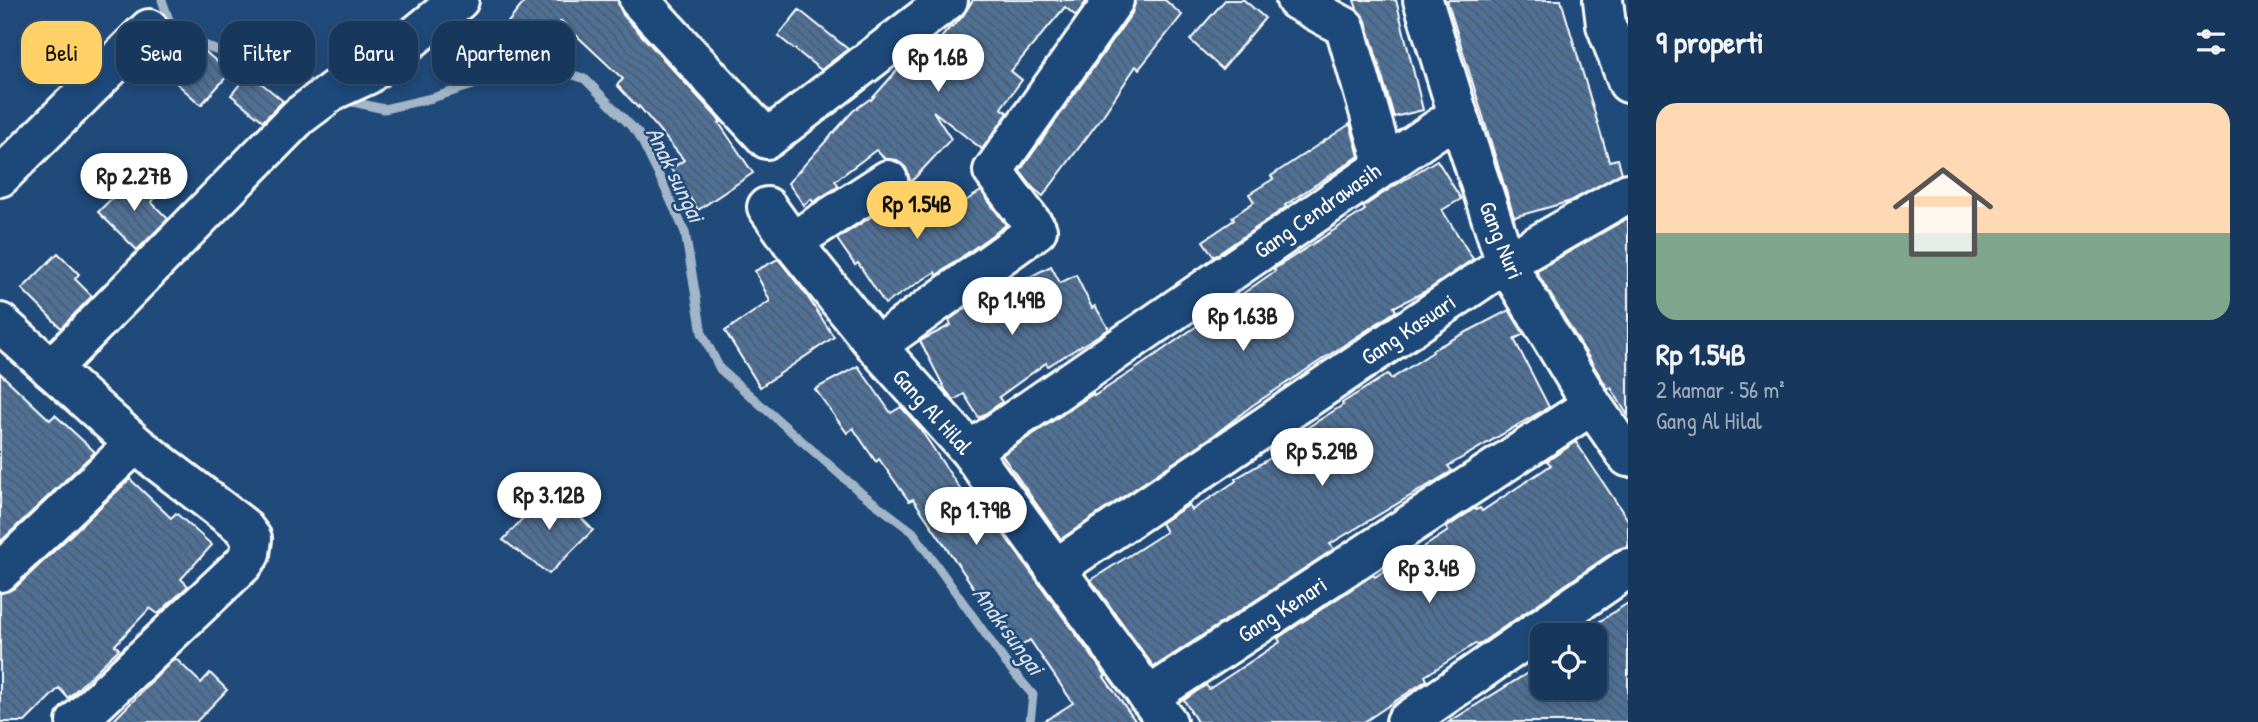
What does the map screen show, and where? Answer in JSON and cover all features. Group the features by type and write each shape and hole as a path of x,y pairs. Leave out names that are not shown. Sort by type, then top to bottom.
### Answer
{"street":[{"path":"51,369 298,117 328,95 367,75 459,0"},
{"path":"639,0 767,139 948,0"},
{"path":"876,346 1037,230 993,171 1115,0"},
{"path":"1296,0 1345,27 1384,163"},
{"name":"Gang Nuri","path":"1423,0 1506,263 1592,405 1628,457"},
{"path":"1603,0 1606,25 1628,83"},
{"path":"0,177 116,62"},
{"name":"Gang Cendrawasih","path":"970,451 1384,163 1458,115"},
{"path":"792,242 888,180"},
{"name":"Gang Kasuari","path":"1055,569 1506,263 1628,193"},
{"name":"Gang Al Hilal","path":"767,207 876,346 970,451 1157,710"},
{"path":"3,332 51,369 135,444 242,526 252,540 252,546 243,564 76,722"},
{"name":"Gang Kenari","path":"1157,710 1592,405"},
{"path":"0,572 135,444"},
{"path":"1406,722 1628,568"}],"building":[{"path":"526,0 618,0 623,15 721,122 719,123 753,173 698,210 671,169 684,160 639,106 638,108 617,85 623,79 575,34 575,21 509,21"},
{"path":"973,0 1087,0 1076,16 1065,7 1011,71 1022,80 1001,108 1008,113 982,149 933,111 951,139 911,182 906,168 897,160 885,159 876,150 835,181 839,186 804,205 788,183 853,111 871,100 900,67 910,75 951,26 962,17"},
{"path":"1136,0 1165,0 1182,15 1139,69 1136,66 1043,196 1020,171 1132,13"},
{"path":"1225,0 1244,0 1265,18 1222,69 1190,40"},
{"path":"1354,0 1396,0 1423,110 1394,117 1366,21"},
{"path":"1447,0 1561,0 1609,161 1618,159 1622,173 1571,201 1514,217"},
{"path":"799,10 848,49 821,70 778,36"},
{"path":"206,52 220,64 220,84 201,105 177,84 206,84"},
{"path":"240,84 262,84 283,101 263,121 231,95"},
{"path":"1350,124 1359,156 1214,257 1203,241 1234,220 1232,217 1254,202 1249,194 1273,179 1271,176"},
{"path":"1437,160 1461,199 1442,210 1473,259 1428,290 1394,307 1396,311 1253,405 1213,436 1061,539 1002,455 1137,368 1275,271 1274,269 1365,210 1363,207"},
{"path":"134,176 155,198 151,202 168,219 137,250 98,212"},
{"path":"909,186 933,222 981,191 1006,225 937,275 935,272 885,304 858,263 855,265 837,239 900,198"},
{"path":"1628,218 1628,416 1611,388 1608,389 1536,271"},
{"path":"58,253 79,274 75,279 92,296 61,328 22,289"},
{"path":"778,259 805,293 834,337 760,387 725,331 770,301 755,271"},
{"path":"1051,266 1060,283 1076,275 1092,308 1095,306 1109,329 1048,366 1046,363 999,397 1002,402 979,418 964,394 954,400 946,391 920,341 951,325 949,320 1008,278 1012,286"},
{"path":"1509,310 1524,334 1514,339 1549,407 1448,466 1452,471 1330,544 1334,549 1154,667 1091,580 1166,532 1161,523 1189,505 1192,510 1236,481 1235,479 1284,450 1280,445 1343,405 1342,403 1388,374 1391,379 1433,352 1432,350"},
{"path":"858,366 891,413 901,407 919,427 982,522 991,517 1136,722 1043,722 1073,703 1030,640 1020,647 1007,627 1003,630 913,499 909,501 879,459 876,462 853,428 847,433 815,389"},
{"path":"0,373 50,420 55,415 95,452 0,542"},
{"path":"1576,442 1628,520 1628,546 1616,550 1478,645 1475,644 1425,676 1427,680 1364,722 1197,722 1184,700 1206,685 1209,689 1280,642 1278,638 1373,575 1375,577 1448,531 1446,528 1475,508 1482,511 1551,465 1547,461"},
{"path":"130,479 171,518 176,513 212,545 181,579 188,586 158,614 150,608 115,645 119,649 68,698 59,688 25,722 0,722 0,593 15,588"},
{"path":"551,487 593,530 549,574 503,540"},
{"path":"1628,603 1628,722 1449,722 1530,671 1530,700 1607,700 1607,623 1597,623"},
{"path":"175,658 201,683 210,673 227,690 196,722 112,722"}],"waterway":[{"name":"Anak sungai","path":"162,0 169,20 193,39 215,50 248,51 319,88"},
{"name":"Anak sungai","path":"344,100 384,109 473,85 524,63 554,68 585,79 638,133 663,184 685,232 702,333 720,369 860,492 913,532 1006,663 1033,695 1030,722"}]}
